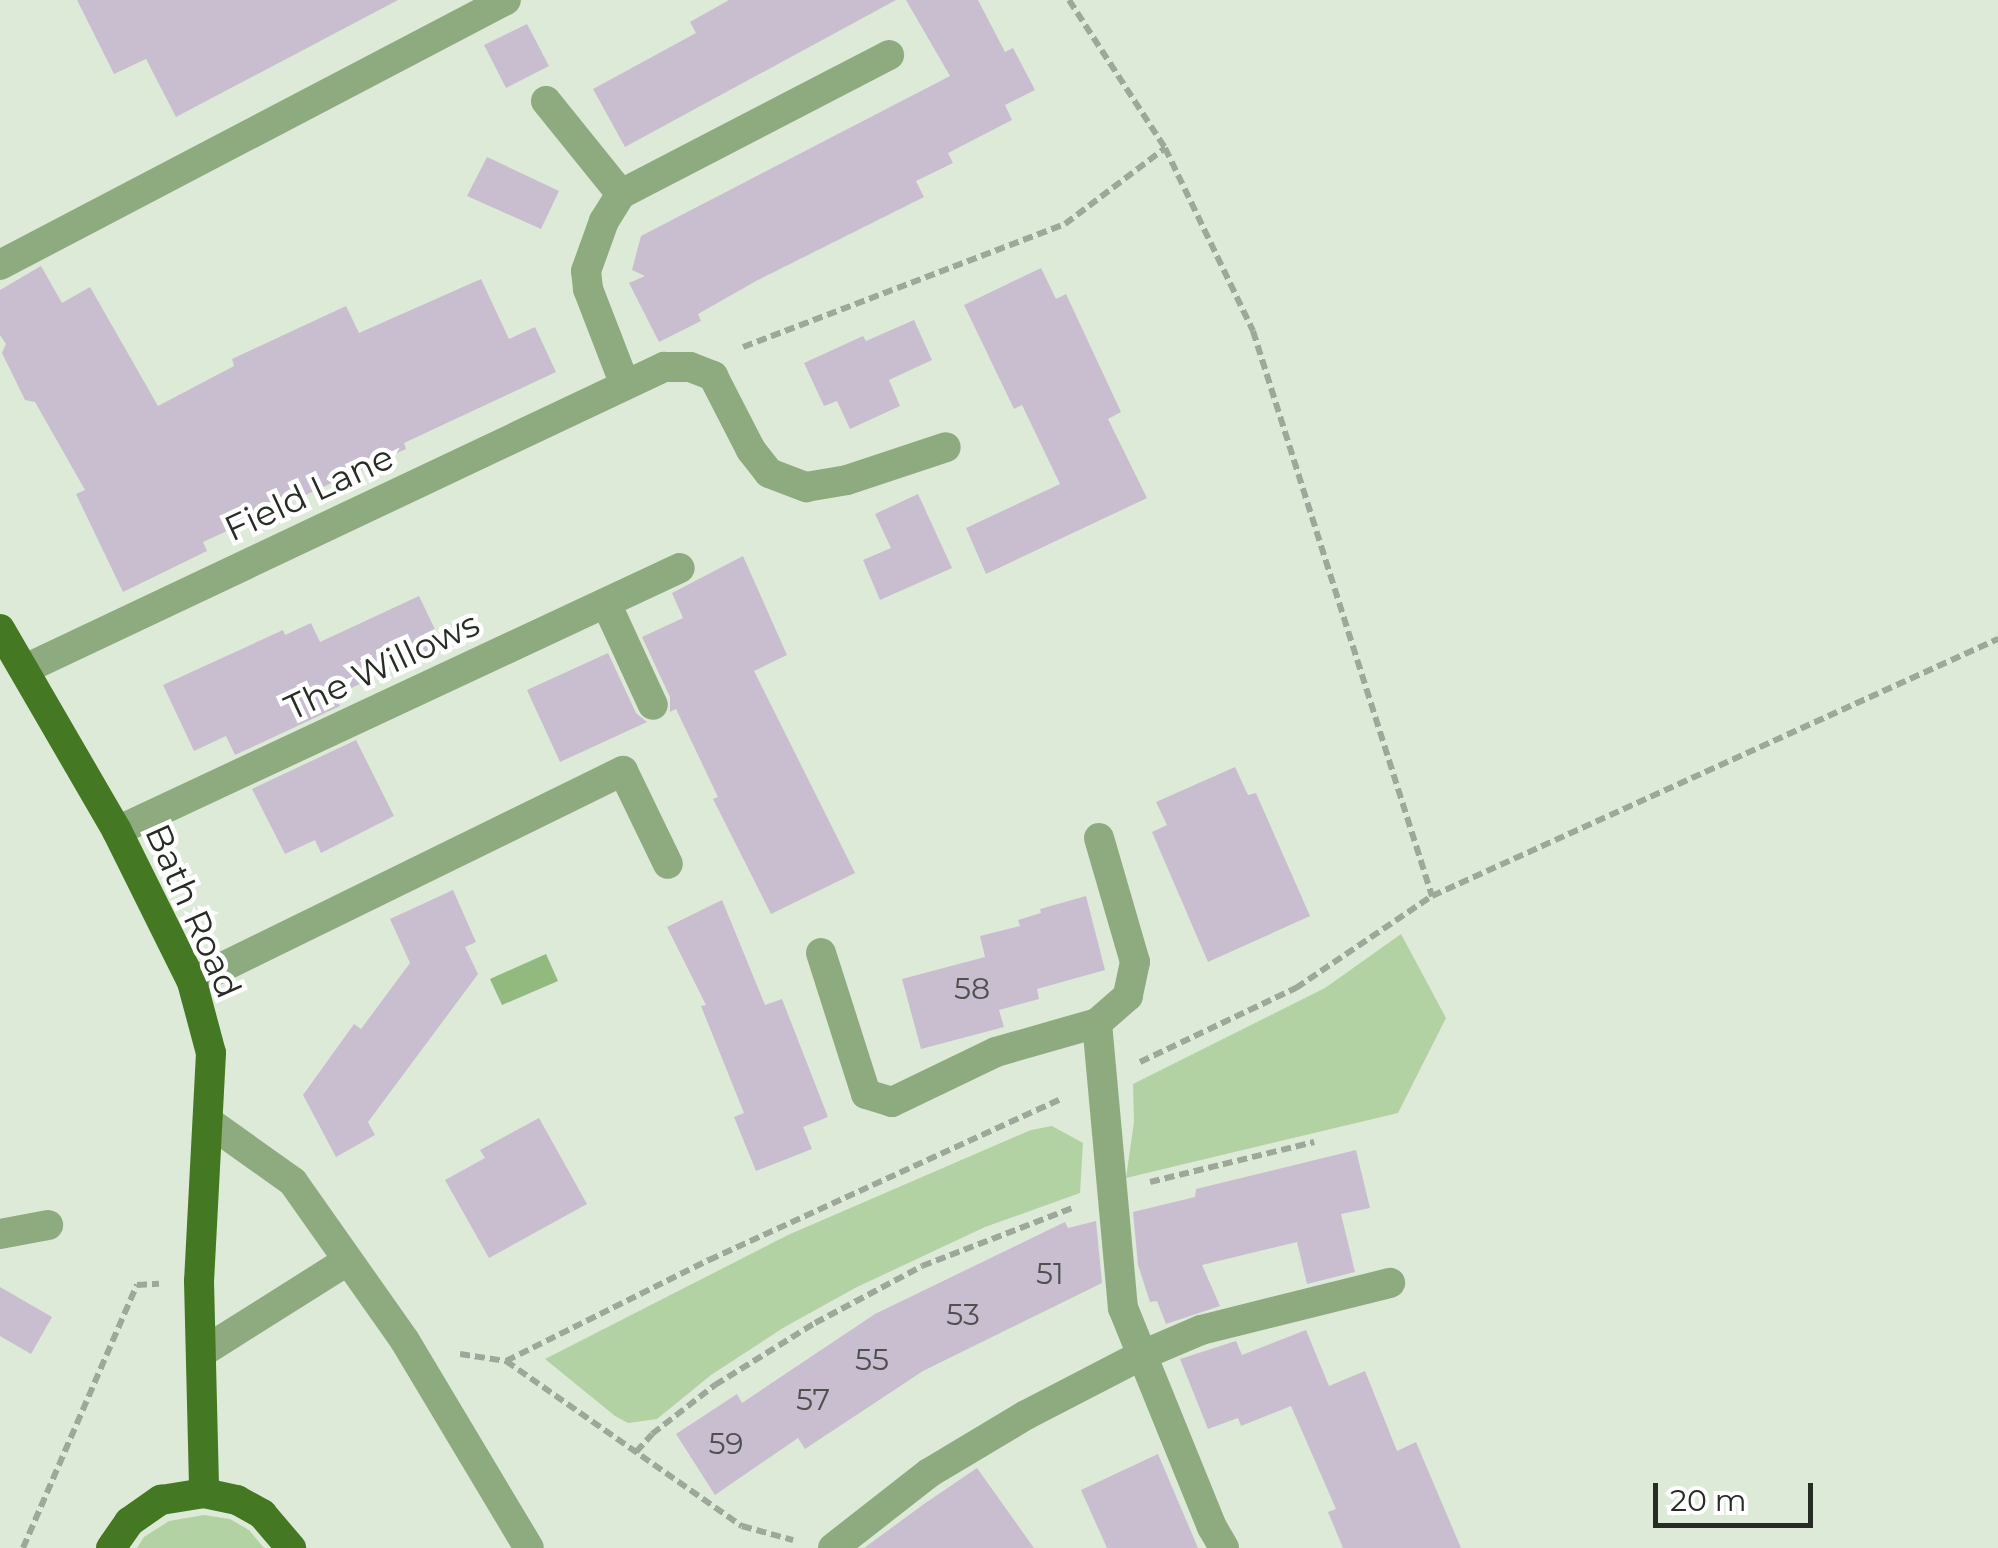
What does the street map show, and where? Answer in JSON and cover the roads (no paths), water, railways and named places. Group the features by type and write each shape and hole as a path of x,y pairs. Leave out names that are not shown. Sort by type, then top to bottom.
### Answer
{"main road":[{"name":"Bath Road","path":"0,629 117,831 192,982 211,1053 199,1281 204,1493"},
{"path":"111,1548 129,1522 161,1500 204,1493 237,1500 262,1514 292,1548"}],"street":[{"path":"0,265 506,0"},
{"path":"625,386 588,289 586,271 604,221 621,194 889,56"},
{"path":"546,102 621,194"},
{"name":"Field Lane","path":"26,669 664,367 690,368 713,376 751,450 770,473 806,487 847,480 946,446"},
{"name":"The Willows","path":"117,831 680,568"},
{"path":"606,602 653,706"},
{"path":"192,982 623,771 668,864"},
{"path":"821,953 866,1094 892,1102 996,1052 1097,1024 1128,996 1135,962 1099,838"},
{"path":"1097,1024 1123,1308 1224,1548"},
{"path":"209,1122 294,1182 405,1341 529,1548"},
{"path":"0,1234 48,1225"},
{"path":"200,1353 347,1262"},
{"path":"819,1546 929,1473 1140,1356 1201,1330 1390,1283"}]}
